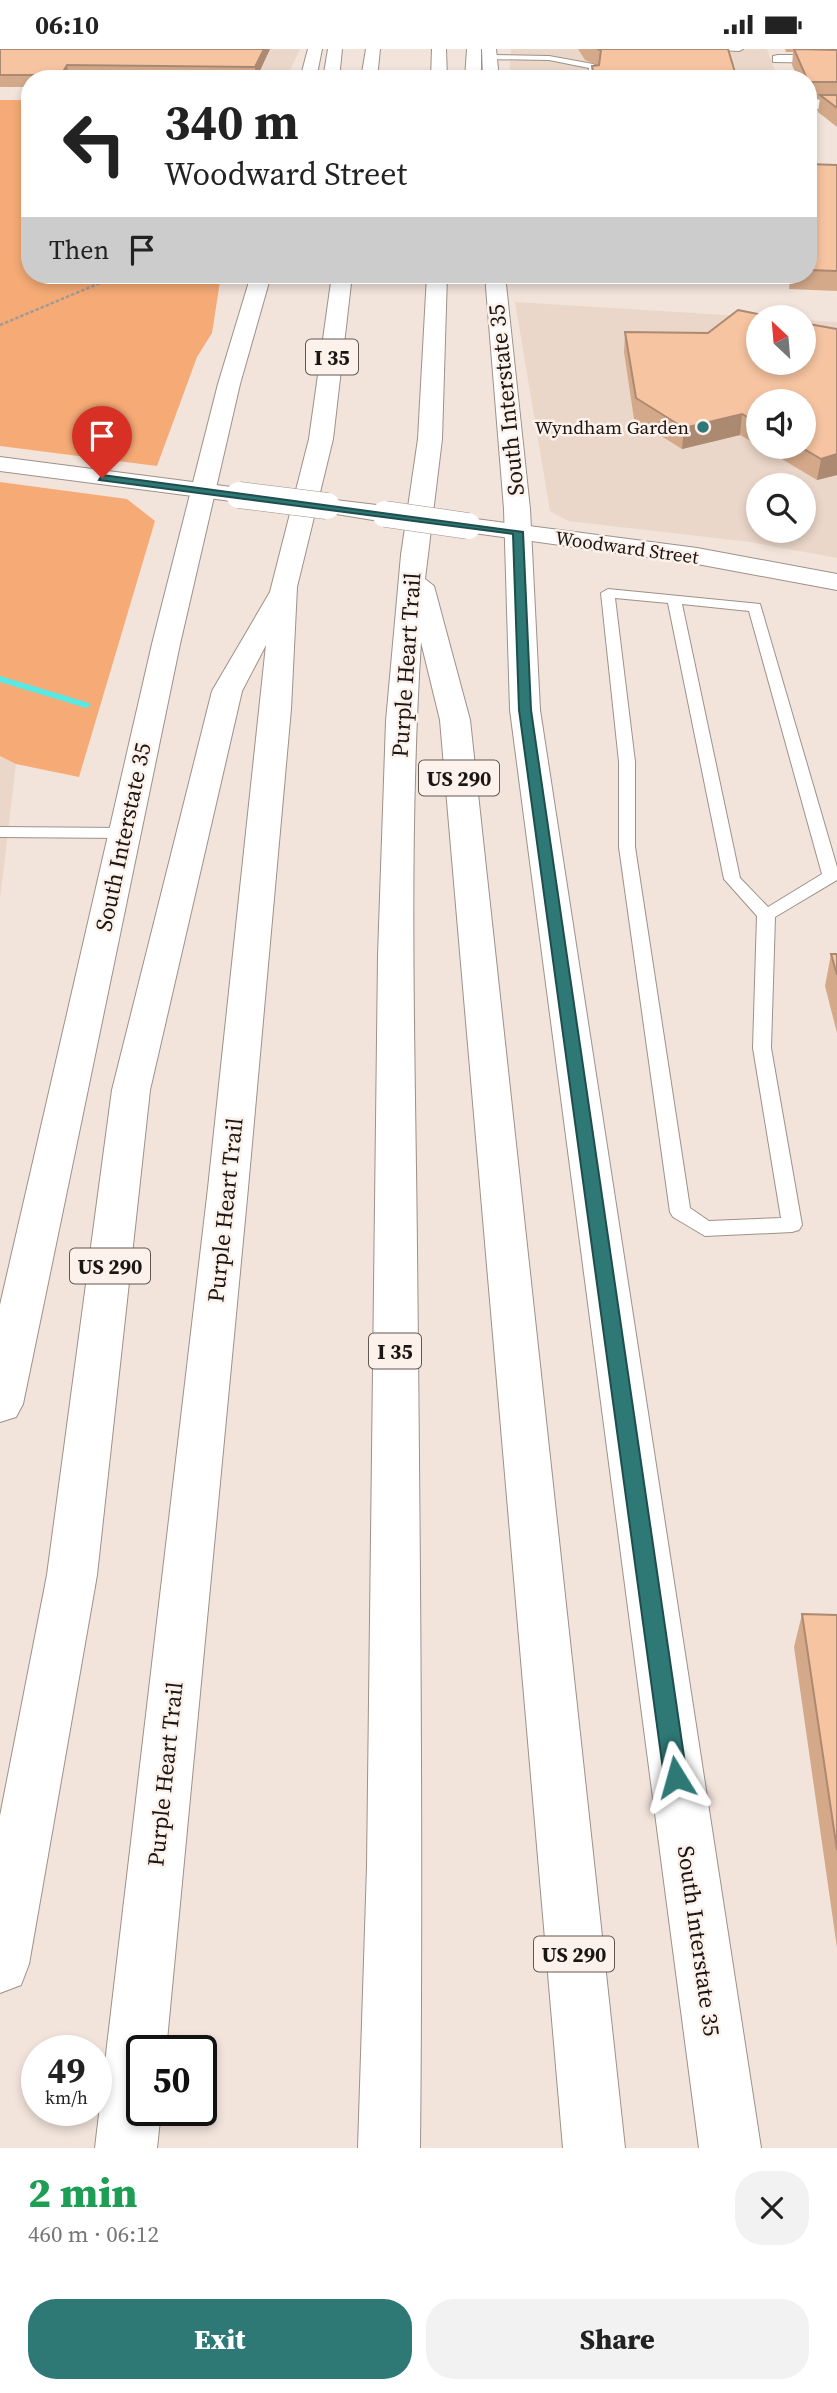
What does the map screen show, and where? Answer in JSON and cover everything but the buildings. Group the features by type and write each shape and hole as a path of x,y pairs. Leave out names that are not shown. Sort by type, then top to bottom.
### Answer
{"main road":[{"path":"310,70 315,49"},
{"path":"332,70 335,49"},
{"path":"370,70 373,49"},
{"path":"439,55 453,49"},
{"path":"473,70 474,49"},
{"path":"776,54 837,59"},
{"path":"817,104 837,105"},
{"name":"South Interstate 35","path":"0,1404 123,833 202,491 258,284"},
{"name":"Purple Heart Trail","path":"126,2148 228,1188 276,709 284,587 321,439 341,284"},
{"name":"Purple Heart Trail","path":"389,2148 395,1852 396,956 401,720 414,555 430,439 437,284"},
{"name":"South Interstate 35","path":"496,284 518,532 525,710 730,2148"},
{"name":"Woodward Street","path":"0,464 697,556 837,582"},
{"name":"US 290","path":"414,555 455,720 554,1760 594,2148"},
{"name":"US 290","path":"0,1964 72,1575 131,1090 227,691 284,587"}],"lane":[{"path":"702,49 739,49"},
{"path":"489,53 576,61 593,66 593,70"},
{"path":"674,599 732,879 766,915 762,1048 792,1225 705,1229 680,1212 627,847 627,762 608,593 674,599 755,607 834,874 766,915"},
{"path":"0,832 123,833"}],"path":[{"path":"0,325 98,284"}],"shaded area":[{"path":"115,49 300,49 290,70 102,70"},
{"path":"511,49 767,49 775,70 510,70"},
{"path":"0,100 21,100 21,284 220,284 212,333 197,357 157,466 0,446"},
{"path":"515,302 746,316 746,375 816,375 816,321 837,322 837,558 755,543 816,543 816,473 746,473 746,542 568,521 550,511"},
{"path":"0,482 127,499 155,521 79,777 16,764 0,756"},
{"path":"0,756 16,764 0,900"}],"waterway":[{"path":"0,679 86,705"}],"place":[{"name":"Wyndham Garden","path":"703,427"}],"route":[{"path":"102,478 518,532 525,710 676,1777"}]}
